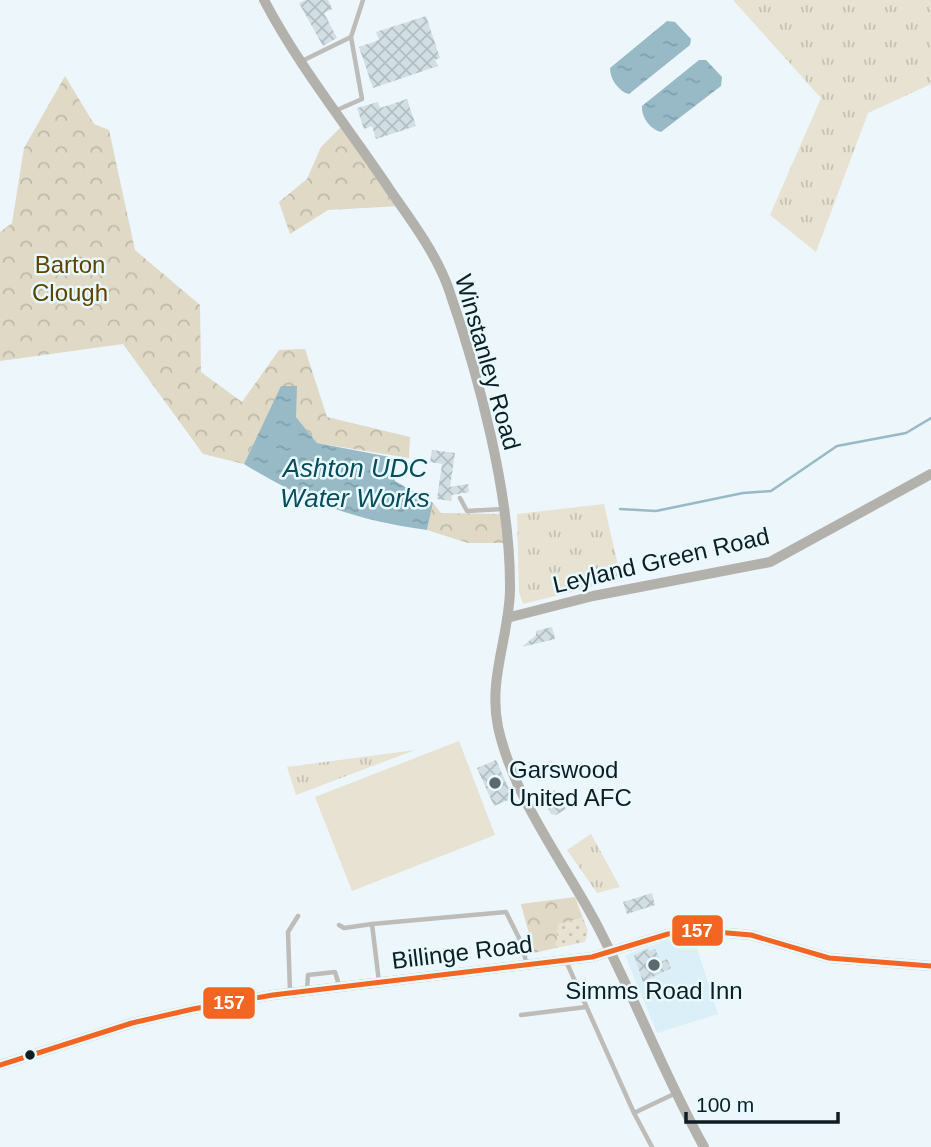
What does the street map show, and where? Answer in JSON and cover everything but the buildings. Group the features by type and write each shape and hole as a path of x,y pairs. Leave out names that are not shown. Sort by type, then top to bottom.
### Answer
{"street":[{"name":"Winstanley Road","path":"264,0 301,61 414,226 447,284 492,445 503,509 510,576 507,618 495,685 498,726 517,781 548,848 611,953 675,1094 704,1147"},
{"name":"Leyland Green Road","path":"507,618 593,596 770,562 931,474"},
{"name":"Billinge Road","path":"0,1065 132,1023 290,993 566,961 611,953 677,932 710,930 751,934 829,958 931,966"}],"lane":[{"path":"336,111 362,99 351,37 363,0"},
{"path":"301,61 351,37"},
{"path":"460,498 467,511 503,509"},
{"path":"339,925 344,928 506,912 521,942 527,966"},
{"path":"290,993 288,932 298,916"},
{"path":"372,924 379,983"},
{"path":"566,961 652,1147"},
{"path":"307,991 309,975 322,973 338,974 340,988"},
{"path":"521,1015 586,1007"},
{"path":"634,1113 675,1094"}],"shaded area":[{"path":"693,936 718,1014 657,1033 625,955 673,938"}],"green space":[{"path":"733,0 931,0 931,84 868,113 816,252 770,215 821,98"},
{"name":"Barton Clough","path":"65,76 94,124 109,130 135,250 200,305 201,372 242,402 279,350 305,349 327,417 410,437 409,458 317,443 296,417 296,386 282,386 244,464 203,454 123,344 0,361 0,232 12,223 24,148"},
{"path":"344,124 400,206 328,210 290,234 279,202 307,179 321,147"},
{"path":"433,503 441,513 501,514 504,543 468,543 427,530"},
{"path":"604,504 618,565 592,570 595,584 591,587 523,604 519,592 517,514"},
{"path":"459,741 495,835 352,891 315,797"},
{"path":"415,750 296,795 287,767"},
{"path":"591,834 620,887 597,893 567,850"},
{"path":"575,897 583,918 559,924 556,948 534,953 521,904"},
{"path":"583,918 588,931 585,942 556,948 558,924"}],"water":[{"path":"667,21 675,22 691,39 690,45 629,94 621,90 613,80 610,68"},
{"path":"699,60 706,60 722,77 721,86 661,132 653,128 645,118 642,106"},
{"name":"Ashton UDC Water Works","path":"281,386 297,386 296,417 317,443 390,457 395,481 433,503 427,530 376,521 331,508 288,489 244,464"}],"waterway":[{"path":"620,509 656,511 743,493 771,491 837,446 906,433 931,418"}],"transit line":[{"name":"157","path":"0,1065 132,1023 193,1009 273,995 592,957 668,934 693,930 751,935 829,958 931,966"}],"place":[{"name":"Garswood United AFC","path":"495,783"},
{"name":"Simms Road Inn","path":"654,965"}]}
